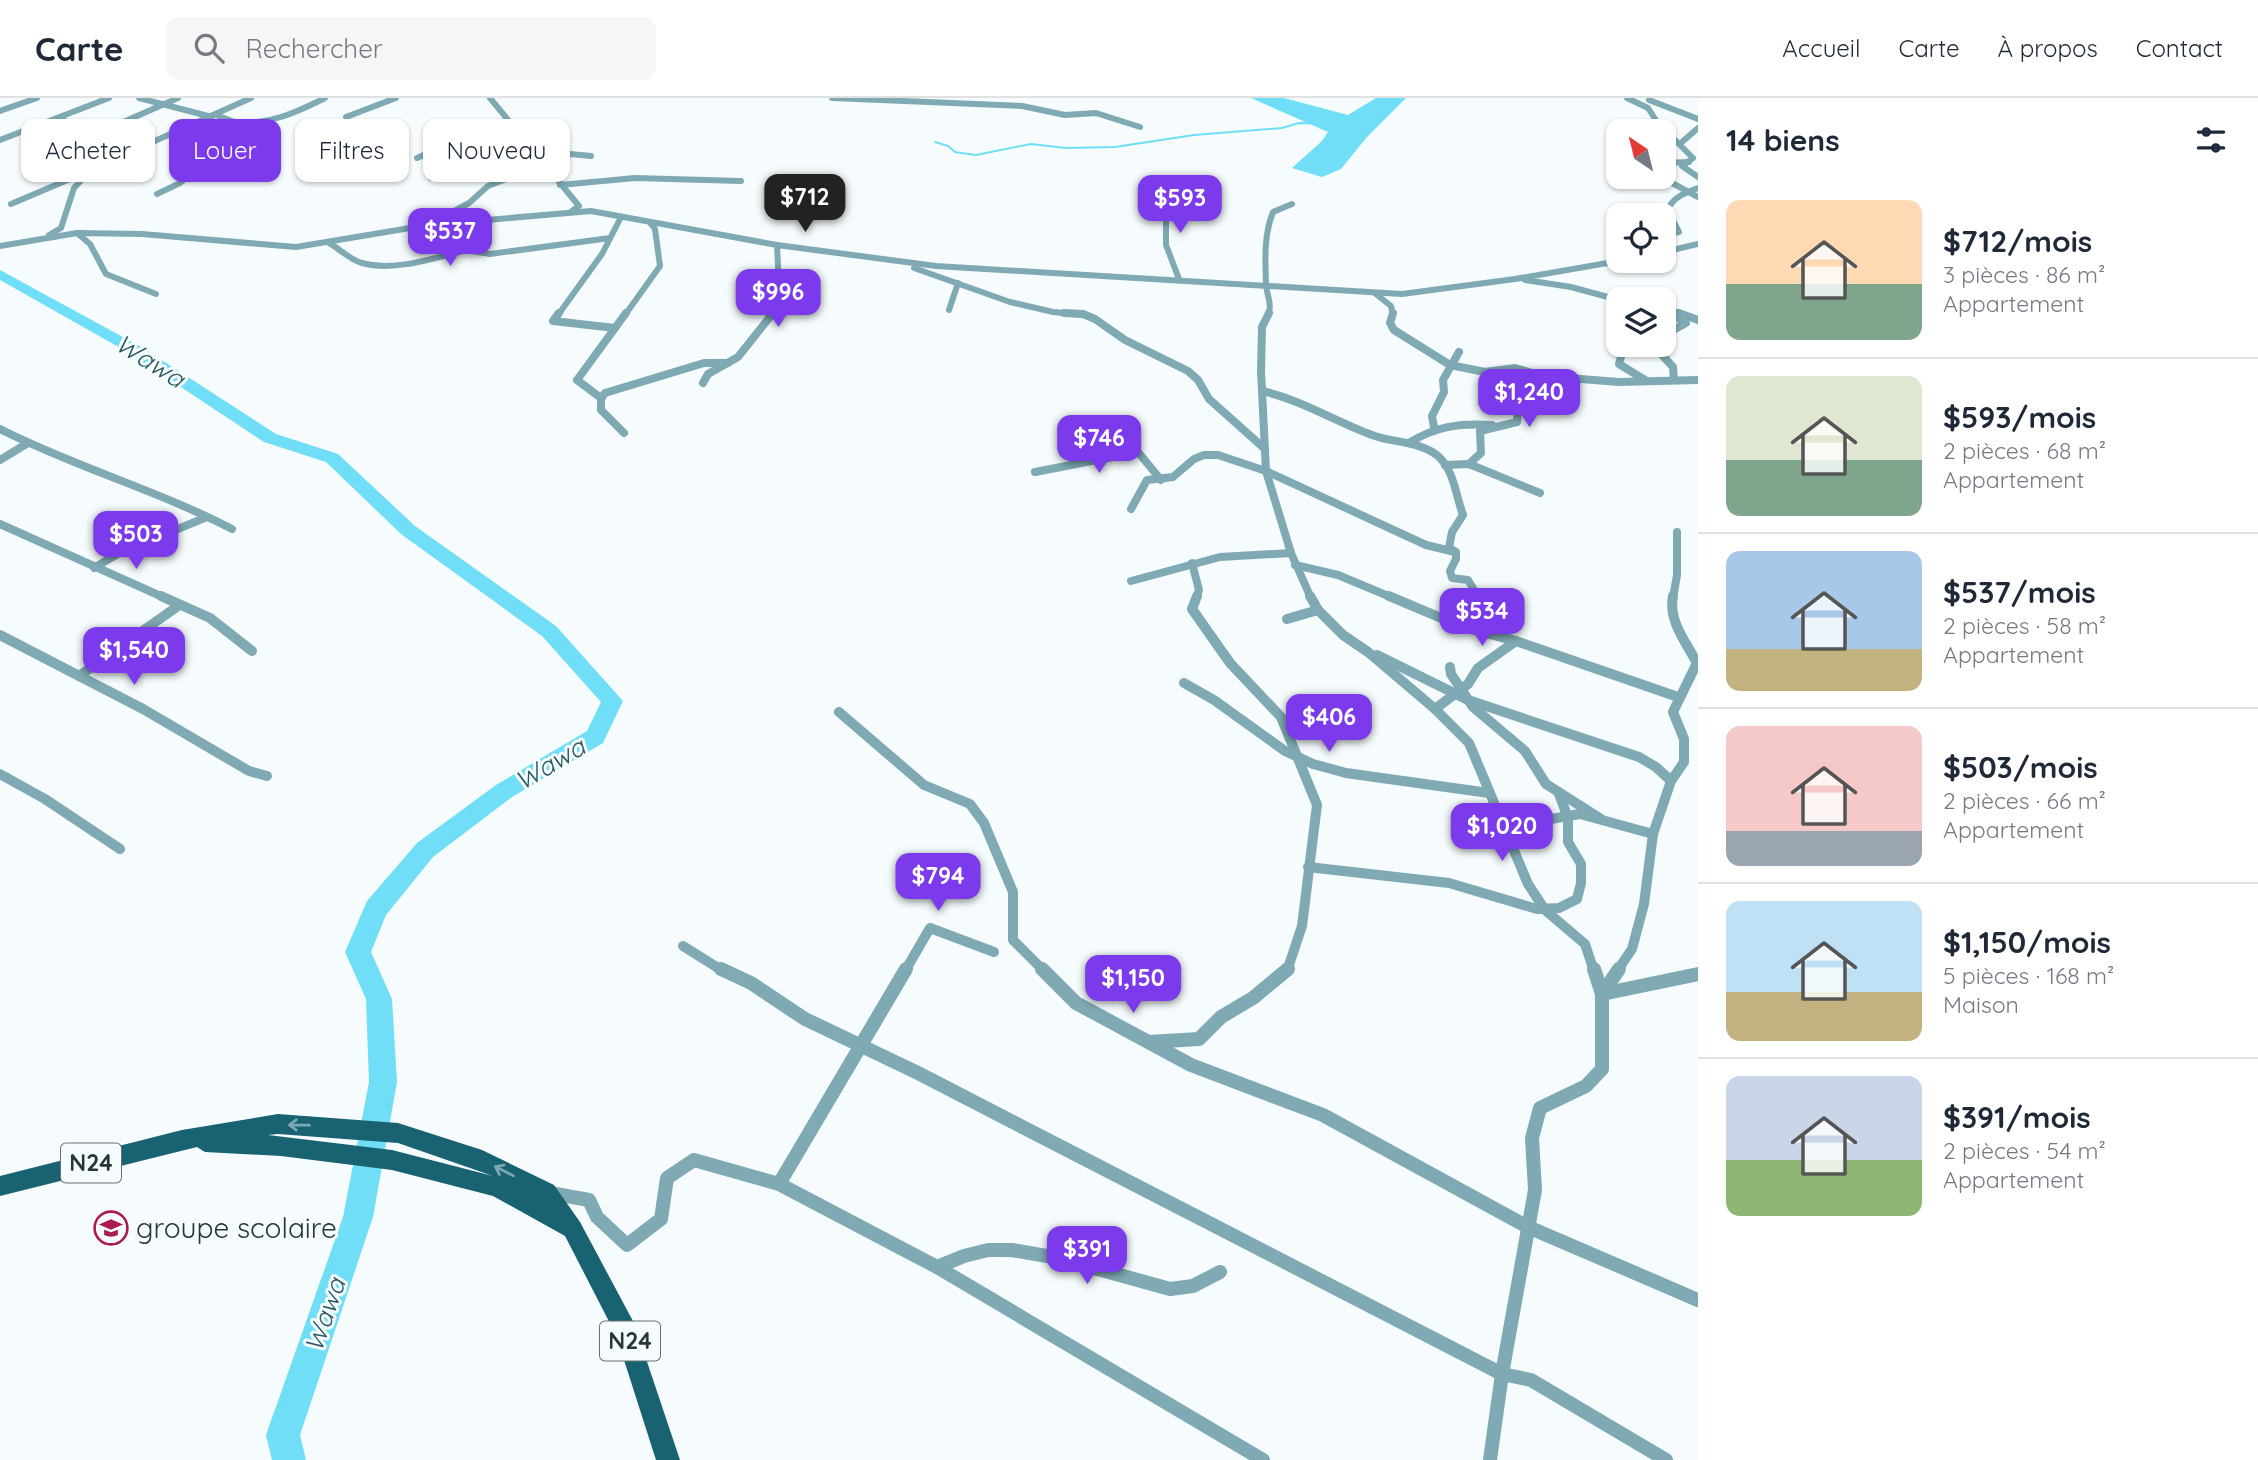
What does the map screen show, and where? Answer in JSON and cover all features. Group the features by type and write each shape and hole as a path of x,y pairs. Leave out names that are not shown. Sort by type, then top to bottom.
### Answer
{"main road":[{"name":"N24","path":"0,1186 182,1140 278,1125 398,1133 482,1160 547,1192 573,1229 626,1331 668,1460"},
{"name":"N24","path":"182,1140 363,1155 392,1160 496,1187 573,1229"}],"street":[{"path":"0,111 37,98"},
{"path":"0,140 109,98"},
{"path":"139,98 226,119"},
{"path":"129,119 177,98"},
{"path":"155,142 251,98"},
{"path":"276,119 325,98"},
{"path":"346,117 396,98"},
{"path":"490,98 507,119"},
{"path":"832,98 1037,108 1065,115 1096,113 1140,127"},
{"path":"1027,98 1037,108"},
{"path":"1627,98 1648,108 1651,116 1664,131 1682,142 1693,158 1691,162"},
{"path":"1650,100 1698,119"},
{"path":"1682,142 1698,128"},
{"path":"570,154 591,156"},
{"path":"417,158 423,155"},
{"path":"1676,163 1691,162"},
{"path":"1691,162 1682,166 1698,177"},
{"path":"560,185 589,180 658,177 740,181"},
{"path":"11,204 62,182"},
{"path":"44,237 61,228 74,188 80,182"},
{"path":"157,194 181,182"},
{"path":"428,225 469,203 488,186 498,182"},
{"path":"557,182 579,206 620,219 777,245 936,266 1402,294 1606,263"},
{"path":"1676,185 1698,197"},
{"path":"1672,203 1677,195 1698,188"},
{"path":"1166,192 1166,245 1179,279"},
{"path":"1292,204 1273,212 1266,229 1266,286 1271,308 1262,327 1266,471 1290,553 1318,610 1343,635 1368,652 1435,709 1469,743 1528,884 1545,910 1585,944 1602,994 1602,1069 1586,1086 1540,1108 1532,1138 1535,1190 1502,1374 1490,1460"},
{"path":"572,211 579,206"},
{"path":"0,246 77,233 142,234 296,247 428,225 591,211"},
{"path":"615,328 552,321 602,254 620,219"},
{"path":"465,222 461,231 461,242 466,250"},
{"path":"601,398 577,380 660,266 655,229 651,224"},
{"path":"77,233 90,244 106,274 156,294"},
{"path":"329,243 352,259 370,264 428,260 466,250 490,254 610,238"},
{"path":"1676,241 1686,246"},
{"path":"1676,249 1698,244"},
{"path":"703,383 708,374 738,357 773,314 779,287 777,245"},
{"path":"894,261 1010,302 1053,312 1083,314 1095,319 1125,340 1188,371 1198,380 1209,400 1265,449"},
{"path":"1529,276 1545,283"},
{"path":"1515,279 1606,297"},
{"path":"948,310 956,298 958,283"},
{"path":"1372,292 1391,306 1393,315 1390,323 1394,330 1450,365 1485,372 1515,369 1542,376 1619,382 1698,380"},
{"path":"1676,312 1698,320"},
{"path":"1676,316 1686,323 1676,328"},
{"path":"1434,427 1432,416 1444,392 1443,380 1460,352"},
{"path":"1621,357 1619,364 1648,381"},
{"path":"1664,357 1673,367 1674,380"},
{"path":"624,433 599,407 601,398 606,393 704,363 728,363"},
{"path":"1469,464 1481,453 1480,431 1517,422 1518,406 1502,396 1485,372"},
{"path":"1262,391 1282,395 1336,416 1377,438 1409,443 1435,455 1445,465 1463,515 1452,532 1449,548 1456,552"},
{"path":"1409,443 1434,427 1470,423 1506,425"},
{"path":"0,429 201,513 232,529"},
{"path":"0,460 29,443"},
{"path":"1035,472 1138,452 1161,480"},
{"path":"1131,509 1147,480 1172,477 1204,454 1218,455 1266,471 1426,545 1456,552"},
{"path":"1445,465 1469,464 1540,493"},
{"path":"94,568 119,553 190,526 206,517"},
{"path":"0,524 178,606 210,618 252,651"},
{"path":"1602,994 1632,949 1644,905 1653,834 1671,781 1684,762 1684,739 1673,712 1678,697 1697,663 1674,620 1671,607 1676,575 1677,532"},
{"path":"1456,552 1456,559 1450,571 1452,578 1468,580 1485,607"},
{"path":"1131,581 1220,557 1290,553"},
{"path":"1149,1042 1199,1039 1221,1017 1253,998 1286,972 1302,926 1317,806 1281,717 1230,663 1192,609 1199,590 1192,563"},
{"path":"1295,565 1338,575 1460,626 1516,641 1678,697"},
{"path":"79,676 178,606"},
{"path":"1287,619 1318,610"},
{"path":"0,635 142,709 249,771 267,776"},
{"path":"1435,709 1459,691 1478,668 1516,641"},
{"path":"1368,652 1459,691"},
{"path":"1450,667 1459,691 1488,722 1525,751 1546,784 1601,819"},
{"path":"1184,683 1212,696 1264,737 1300,759 1351,776 1390,778 1489,793"},
{"path":"1468,700 1639,757 1656,767 1671,781"},
{"path":"839,712 924,785 970,804 984,823 1013,892 1013,940 1076,1003 1191,1065 1322,1115 1528,1227 1698,1300"},
{"path":"0,774 46,799 120,849"},
{"path":"1308,867 1419,879 1470,888 1504,902 1545,910 1562,908 1577,899 1581,883 1581,864 1568,842 1568,818 1559,794"},
{"path":"1504,827 1580,814 1653,834"},
{"path":"779,1184 930,928 994,952"},
{"path":"683,946 859,1048 918,1073 1502,1374 1531,1380 1659,1458"},
{"path":"1602,994 1698,974"},
{"path":"547,1192 589,1200 597,1217 627,1245 661,1219 667,1178 694,1160 779,1184 937,1267 1263,1460"},
{"path":"937,1267 963,1254 998,1248 1037,1252 1175,1290 1200,1284 1220,1272"}],"shaded area":[{"path":"1251,98 1284,98 1348,115 1376,98 1406,98 1367,137 1341,169 1322,177 1292,168 1322,141 1328,132"}],"waterway":[{"path":"1265,98 1313,112 1316,116 1332,121"},
{"path":"1328,171 1396,98"},
{"path":"935,142 948,146 955,152 976,155 1031,144 1066,148 1115,147 1194,135 1282,128 1299,123 1340,124 1365,131"},
{"name":"Wawa","path":"0,274 137,351 270,438 332,458 408,530 549,631 612,701 595,737 504,791 425,850 376,909 358,952 379,999 383,1082 358,1217 283,1435 289,1460"}],"place":[{"name":"groupe scolaire","path":"111,1228"}]}
